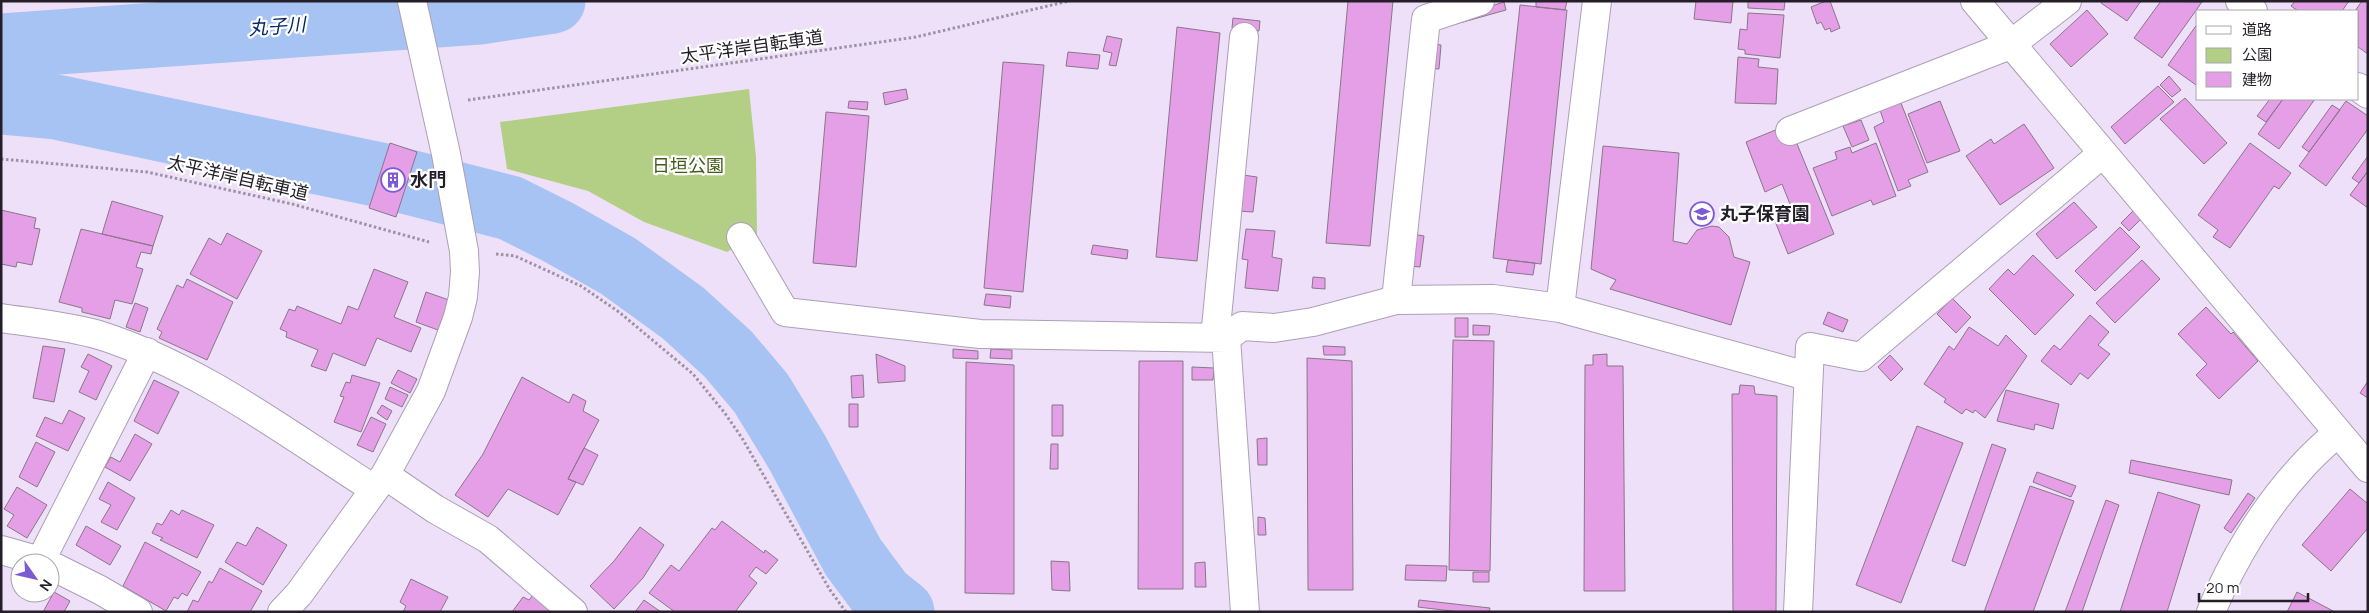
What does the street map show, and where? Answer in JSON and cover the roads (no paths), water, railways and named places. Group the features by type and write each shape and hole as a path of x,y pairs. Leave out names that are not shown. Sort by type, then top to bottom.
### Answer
{"street":[{"path":"282,612 299,594 380,482 431,391 458,316 464,288 464,251 446,154 412,1"},
{"path":"1396,300 1426,19 1480,1"},
{"path":"1560,308 1597,1"},
{"path":"1975,1 2010,45 2103,152 2368,468"},
{"path":"1790,131 2010,45 2067,1"},
{"path":"2240,1 2252,10"},
{"path":"1244,37 1220,338 1244,606"},
{"path":"1798,612 1807,376 1810,347 1861,357 2103,152"},
{"path":"741,237 785,312 980,334 1220,338 1242,326 1274,328 1313,322 1396,300 1493,299 1560,308 1807,376"},
{"path":"1,318 98,335 147,352 213,385 380,482 436,509 488,539 573,612"},
{"path":"51,553 147,352"},
{"path":"2212,612 2220,591 2259,523 2301,468 2337,433"},
{"path":"60,570 138,612"}],"waterway":[{"name":"丸子川","path":"1,46 479,12 553,1"},
{"path":"1,102 56,107 385,176 510,208 558,232 618,266 683,313 728,354 761,393 797,452 853,557 882,596 902,612"}],"place":[{"name":"水門","path":"393,180"},
{"name":"丸子保育園","path":"1702,214"}],"park label":[{"name":"日垣公園","path":"688,166"}]}
